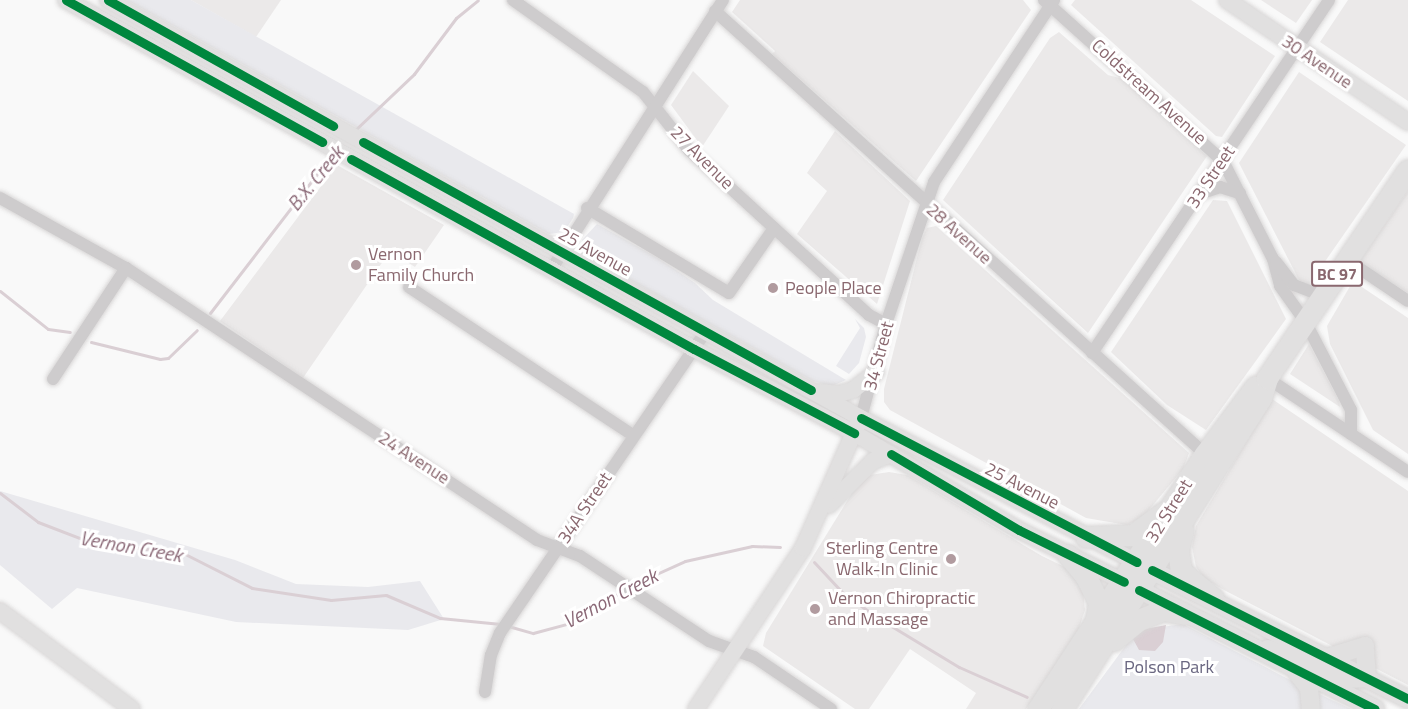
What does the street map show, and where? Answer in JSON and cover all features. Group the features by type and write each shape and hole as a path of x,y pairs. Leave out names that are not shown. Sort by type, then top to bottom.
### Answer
{"highway":[{"name":"32 Street","path":"1062,709 1102,650 1132,586 1179,511 1261,398 1267,378 1408,170"},
{"name":"32 Street","path":"1179,511 1205,454 1250,391 1267,378"},
{"path":"1086,537 1133,535 1179,511 1180,571 1213,598"},
{"path":"1068,555 1085,575 1099,602 1096,623"},
{"name":"32 Street","path":"1038,709 1096,623 1132,586"},
{"path":"1102,650 1139,620 1163,610 1185,615"}],"main road":[{"name":"25 Avenue","path":"66,0 694,349 1213,598 1408,699"},
{"name":"25 Avenue","path":"108,0 811,390 891,454 1068,555 1348,699 1375,709"},
{"name":"30 Avenue","path":"1227,0 1408,122"},
{"path":"811,390 839,394 853,390 876,372"},
{"name":"34 Street","path":"696,709 799,554 819,517 858,426"},
{"path":"819,517 855,477 873,461 891,454"},
{"path":"0,611 132,709"},
{"path":"1243,644 1300,658 1347,679 1367,678 1365,646 1326,658"},
{"path":"1297,673 1309,688 1311,709"},
{"path":"1317,709 1336,699 1348,699"}],"street":[{"name":"27 Avenue","path":"513,0 622,74 656,108 689,150 869,315 886,324"},
{"name":"33 Street","path":"1092,353 1329,0"},
{"name":"Coldstream Avenue","path":"1049,2 1223,161 1273,259 1280,286 1305,321 1351,410 1351,434"},
{"name":"34 Street","path":"858,426 876,372 886,324 925,204 941,169 1049,2"},
{"path":"550,270 587,208 656,108 719,5"},
{"name":"28 Avenue","path":"719,5 925,204 1205,454"},
{"path":"1200,195 1220,187 1240,193"},
{"name":"24 Avenue","path":"0,198 126,268 537,540 580,556 709,641 754,657 831,709"},
{"path":"587,208 729,293 774,228"},
{"name":"Coldstream Avenue","path":"1273,259 1294,285 1322,296"},
{"path":"1347,260 1408,301"},
{"path":"53,379 126,268"},
{"path":"409,287 633,435"},
{"name":"34A Street","path":"485,692 491,655 500,633 633,435 705,333"},
{"path":"1267,378 1408,472"}],"shaded area":[{"path":"191,0 281,0 256,37"},
{"path":"740,0 1023,0 1031,10 916,181 772,54 775,51 732,12"},
{"path":"1075,0 1191,0 1275,56 1222,137 1216,136 1071,5"},
{"path":"1261,0 1312,0 1296,23"},
{"path":"1348,0 1408,0 1408,101 1320,42"},
{"path":"1059,32 1108,75 1123,79 1207,156 1088,333 943,200 1050,38"},
{"path":"693,71 729,106 702,147 671,105"},
{"path":"1299,72 1406,145 1308,286 1299,280 1239,163"},
{"path":"835,131 910,201 877,304 797,234 827,191 807,173"},
{"path":"337,165 444,225 415,267 390,251 303,378 220,321"},
{"path":"1408,191 1408,293 1359,262"},
{"path":"1213,200 1227,201 1286,319 1206,430 1167,405 1111,352"},
{"path":"936,226 1189,453 1183,469 1143,517 1127,525 1086,518 890,410 884,402 884,389 922,238 927,228"},
{"path":"1353,281 1408,318 1408,454 1373,430 1330,344 1327,326"},
{"path":"1309,344 1339,401 1340,407 1290,374"},
{"path":"1272,399 1408,491 1408,685 1224,590 1205,579 1196,567 1192,547 1196,526"},
{"path":"889,472 907,475 1042,556 1075,572 1083,590 1085,610 1077,634 1026,709 966,709 976,693 910,649 869,709 855,709 763,646 766,633 852,493 870,475"},
{"path":"1166,625 1163,642 1155,651 1139,650 1133,639 1128,640 1145,629"}],"green space":[{"path":"127,0 191,0 574,214 573,218 564,232 549,234"},
{"path":"597,224 658,258 695,283 713,300 846,380 832,386 813,381 591,258 582,240"},
{"path":"855,319 864,328 866,337 859,363 849,374 836,366 860,328"},
{"path":"0,491 235,560 296,584 368,587 420,581 444,619 408,630 236,622 77,588 52,609 0,565"},
{"name":"Polson Park","path":"1183,624 1351,709 1079,709 1132,637 1147,629"}],"waterway":[{"name":"B.X. Creek","path":"354,131 414,74 456,18 478,0"},
{"name":"B.X. Creek","path":"210,313 333,153"},
{"name":"B.X. Creek","path":"0,291 48,329 70,332"},
{"name":"B.X. Creek","path":"91,342 160,359 168,358 197,330"},
{"name":"Vernon Creek","path":"0,493 38,522 90,542 185,554 252,588 331,600 386,595 440,618 501,624"},
{"name":"Vernon Creek","path":"632,585 685,561 752,546 780,547"},
{"name":"Vernon Creek","path":"814,562 843,593 878,618 959,667 1027,697"},
{"name":"Vernon Creek","path":"508,626 533,633 571,623 624,590"}],"cycle path":[{"path":"66,0 322,142"},
{"path":"108,0 333,126"},
{"path":"363,142 811,390"},
{"path":"351,159 694,349 854,433"},
{"path":"861,418 1137,562"},
{"path":"891,454 1019,530 1124,582"},
{"path":"1152,570 1408,699"},
{"path":"1139,590 1375,709"}],"place":[{"name":"Vernon Family Church","path":"356,265"},
{"name":"People Place","path":"773,288"},
{"name":"Sterling Centre Walk-In Clinic","path":"951,559"},
{"name":"Vernon Chiropractic and Massage","path":"815,609"}]}
